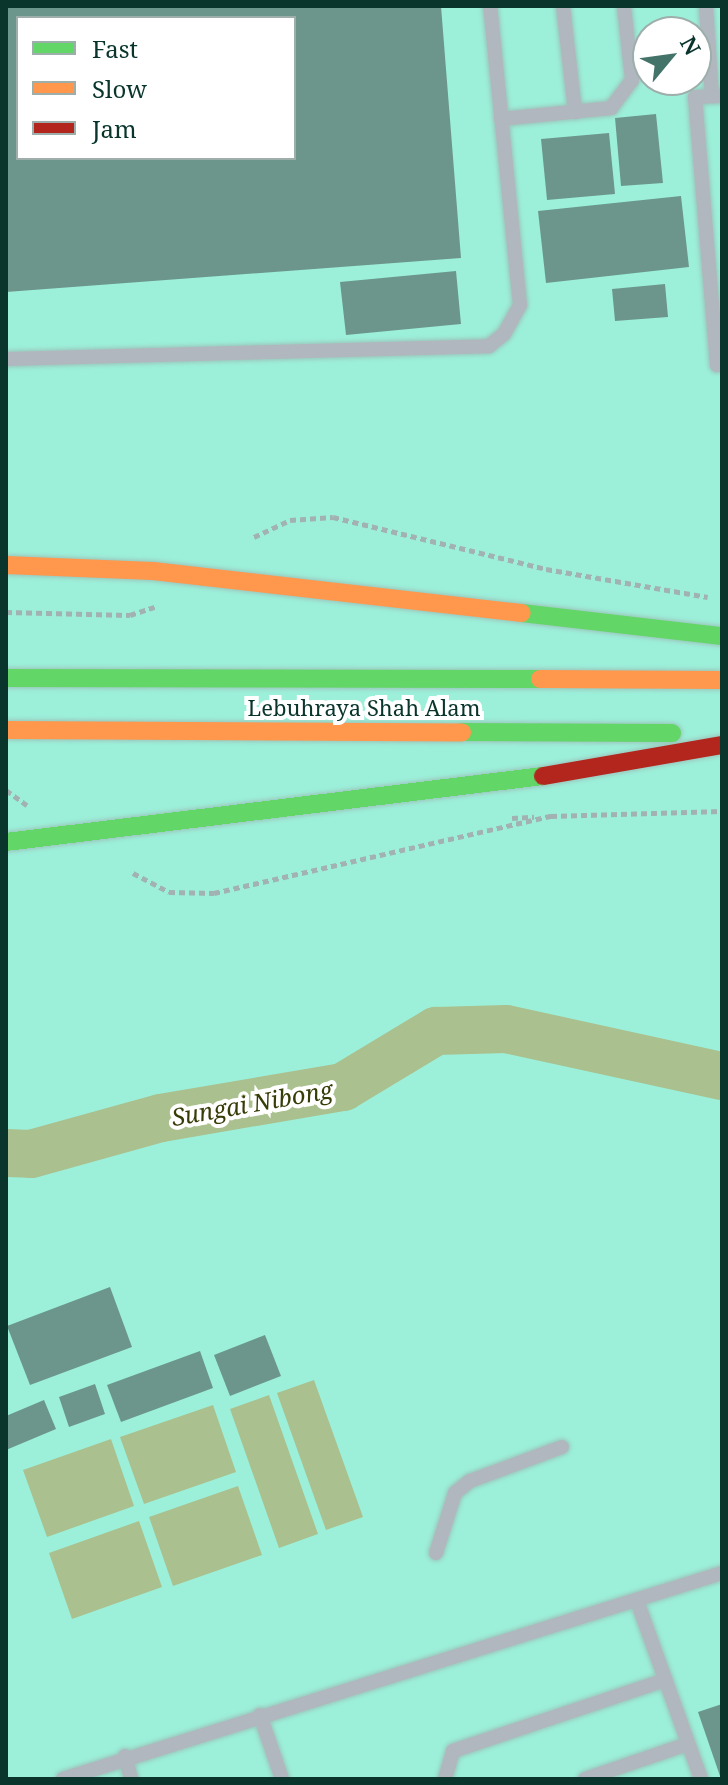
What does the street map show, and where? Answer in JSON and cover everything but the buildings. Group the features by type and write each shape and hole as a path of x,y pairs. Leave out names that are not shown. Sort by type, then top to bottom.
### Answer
{"highway":[{"path":"6,565 153,571 722,636"},
{"name":"Lebuhraya Shah Alam","path":"6,678 722,680"},
{"name":"Lebuhraya Shah Alam","path":"6,730 722,733"},
{"path":"6,842 529,778 722,745"}],"lane":[{"path":"6,359 489,346 504,334 520,305 490,6"},
{"path":"563,6 575,112"},
{"path":"501,119 611,108 632,80 624,6"},
{"path":"706,6 717,96 695,97 717,365 722,364"},
{"path":"436,1553 455,1493 470,1481 562,1447"},
{"path":"63,1779 125,1756 722,1573"},
{"path":"637,1601 701,1779"},
{"path":"445,1779 453,1751 665,1680"},
{"path":"260,1715 282,1779"},
{"path":"585,1779 687,1744"},
{"path":"125,1756 131,1779"}],"path":[{"path":"254,537 290,520 333,517 546,569 722,599"},
{"path":"6,612 130,615 163,602"},
{"path":"6,790 31,808"},
{"path":"133,873 169,892 214,893 551,816 722,811"}],"shaded area":[{"path":"6,6 722,6 722,1779 6,1779"},
{"path":"314,1380 363,1517 326,1530 277,1393"},
{"path":"269,1395 318,1534 279,1548 230,1409"},
{"path":"213,1405 236,1472 144,1504 120,1437"},
{"path":"111,1439 134,1506 47,1537 23,1470"},
{"path":"238,1486 262,1555 173,1586 149,1517"},
{"path":"139,1521 162,1587 72,1619 49,1553"}],"waterway":[{"name":"Sungai Nibong","path":"6,1153 31,1154 161,1118 343,1087 436,1031 506,1029 722,1076"}],"traffic: fast":[{"path":"522,613 722,636"},
{"path":"6,678 540,679"},
{"path":"462,732 672,733"},
{"path":"6,842 543,776"}],"traffic: slow":[{"path":"6,565 153,571 522,613"},
{"path":"540,679 722,680"},
{"path":"6,730 462,732"}],"traffic: jam":[{"path":"543,776 722,745"}]}
